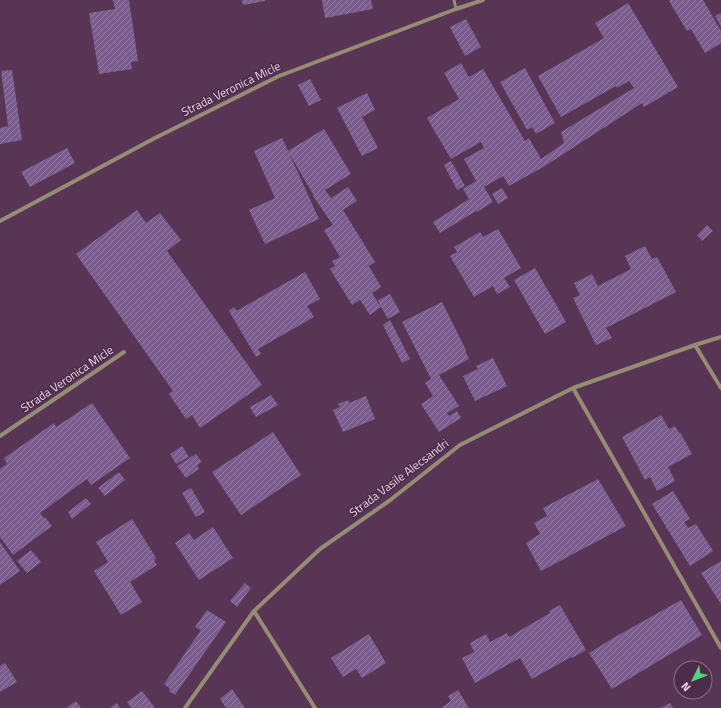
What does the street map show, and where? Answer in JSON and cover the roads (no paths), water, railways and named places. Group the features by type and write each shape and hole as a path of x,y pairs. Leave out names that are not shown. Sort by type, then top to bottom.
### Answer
{"street":[{"name":"Strada Veronica Micle","path":"0,221 156,138 279,76 483,0"},
{"name":"Strada Vasile Alecsandri","path":"185,708 254,611 320,549 389,501 460,445 573,388 721,337"},
{"path":"695,345 721,388"},
{"name":"Strada Veronica Micle","path":"0,436 124,352"},
{"path":"573,388 721,648"},
{"path":"254,611 315,708"}],"lane":[{"path":"454,0 456,9"}]}
